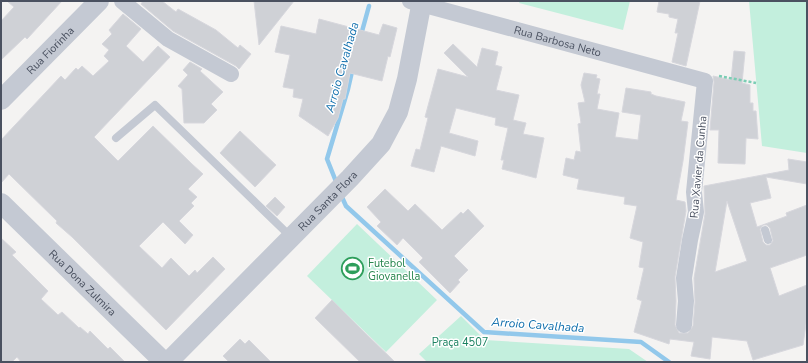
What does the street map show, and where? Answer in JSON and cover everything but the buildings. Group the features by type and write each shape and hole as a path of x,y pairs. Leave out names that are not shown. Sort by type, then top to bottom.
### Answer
{"street":[{"name":"Rua Fiorinha","path":"1,100 99,1"},
{"path":"122,1 168,39 231,74"},
{"name":"Rua Barbosa Neto","path":"418,2 705,81"},
{"name":"Rua Santa Flora","path":"168,362 350,178 381,144 398,112 407,79 418,2"},
{"name":"Rua Xavier da Cunha","path":"684,325 686,302 684,278 696,212 694,192 705,81"},
{"name":"Rua Dona Zulmira","path":"1,203 164,362"}],"lane":[{"path":"116,138 155,105 291,237"},
{"path":"765,230 768,240"}],"path":[{"path":"705,81 709,74 756,83"}],"green space":[{"path":"520,1 630,1 623,30 519,3"},
{"path":"749,1 807,1 807,153 762,146"},
{"path":"357,224 437,300 386,352 307,276"},
{"name":"Praça 4507","path":"461,316 485,340 629,349 648,362 427,362 419,354"}],"waterway":[{"name":"Arroio Cavalhada","path":"361,35 369,6"},
{"name":"Arroio Cavalhada","path":"337,184 327,159 353,67"},
{"name":"Arroio Cavalhada","path":"341,195 346,206 484,332 641,342 669,362"}],"place":[{"name":"Futebol Giovanella","path":"352,269"}]}
